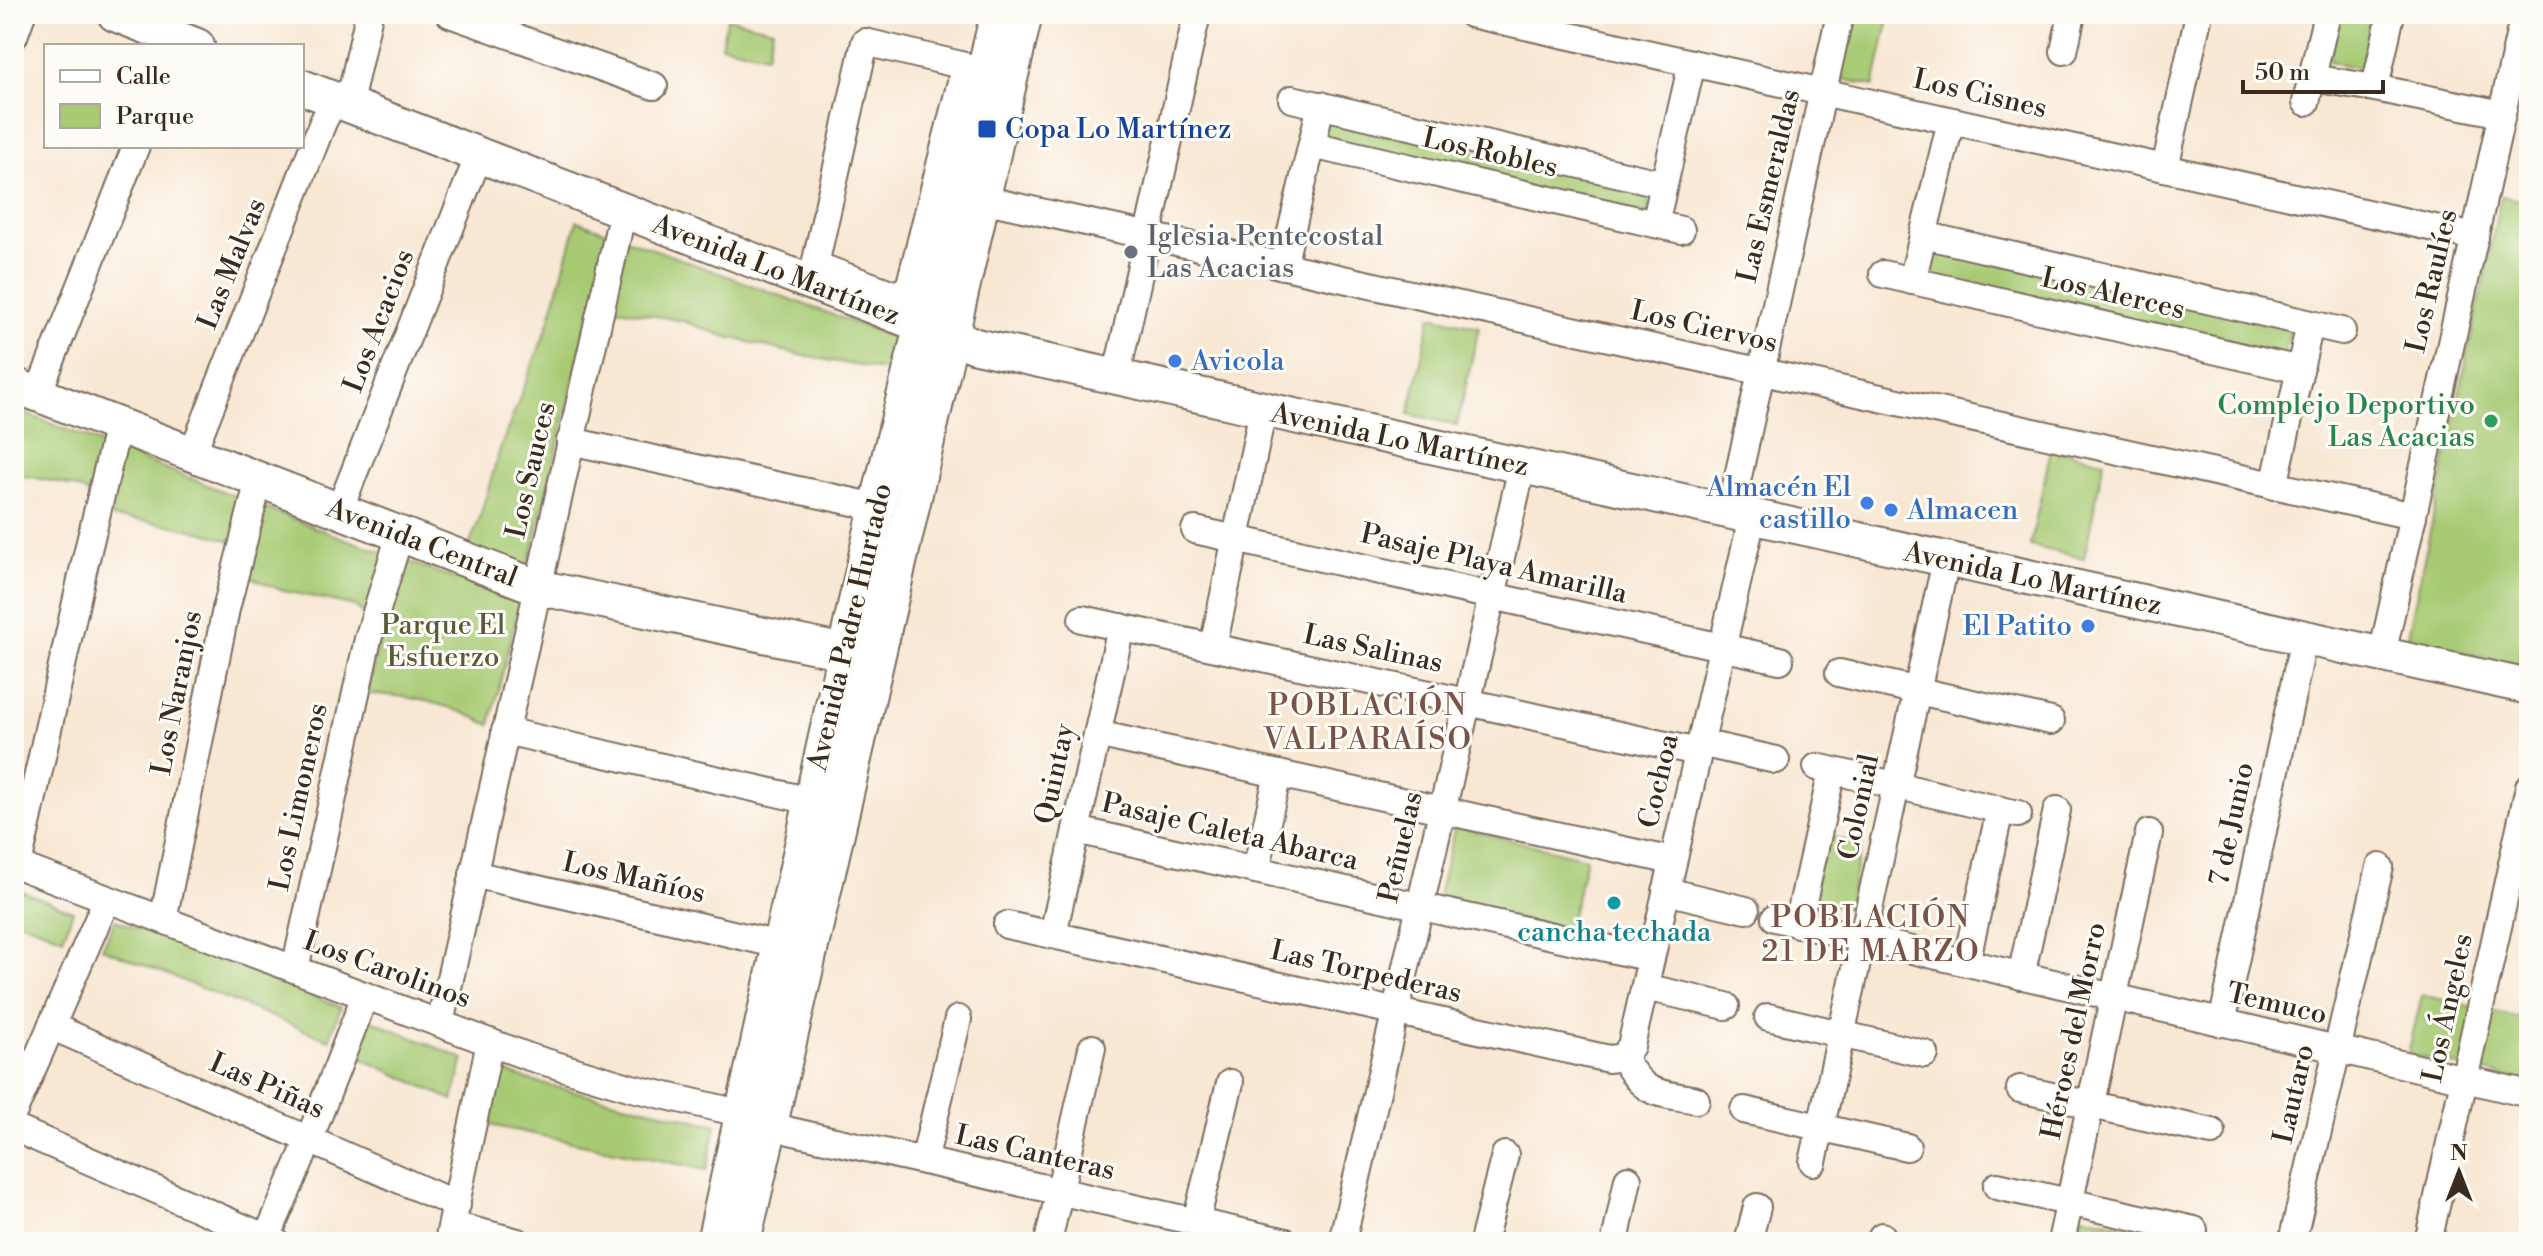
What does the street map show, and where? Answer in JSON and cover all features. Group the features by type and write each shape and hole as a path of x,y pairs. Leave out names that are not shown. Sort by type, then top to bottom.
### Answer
{"main road":[{"path":"115,14 184,44"},
{"name":"Avenida Padre Hurtado","path":"714,1242 757,1120 871,684 998,14"},
{"name":"Avenida Padre Hurtado","path":"743,1242 780,945 877,507 982,199 1025,14"},
{"name":"Avenida Lo Martínez","path":"304,88 976,346 2529,687"},
{"name":"Avenida Central","path":"26,390 537,587 844,652"},
{"path":"844,652 859,664 871,684"}],"street":[{"path":"14,36 22,14"},
{"name":"Las Malvas","path":"192,454 323,122 335,99 352,90 369,14"},
{"path":"450,14 654,86"},
{"path":"1116,378 1197,14"},
{"name":"Los Cisnes","path":"1471,14 1517,19 1692,63 2475,237"},
{"name":"Las Esmeraldas","path":"1741,515 1761,372 1840,14"},
{"path":"2165,168 2199,14"},
{"path":"2327,14 2309,90 2375,88 2502,114"},
{"path":"2375,88 2391,14"},
{"name":"Los Raulíes","path":"2382,655 2524,14"},
{"path":"2063,16 2064,51"},
{"path":"865,42 965,66 909,288 896,295 815,265 865,42"},
{"name":"Los Robles","path":"1312,145 1668,227 1664,184 1692,63"},
{"name":"Los Robles","path":"1292,99 1664,184"},
{"path":"1283,266 1321,105"},
{"path":"1912,281 1951,121"},
{"path":"26,390 135,148"},
{"name":"Los Acacios","path":"339,511 479,155"},
{"name":"Los Ciervos","path":"982,199 2413,516"},
{"name":"Los Sauces","path":"440,1023 623,211"},
{"name":"Los Alerces","path":"1923,235 2342,331"},
{"name":"Los Alerces","path":"1883,274 2300,370"},
{"path":"2274,486 2310,324"},
{"path":"1213,647 1263,410"},
{"path":"16,864 118,425"},
{"path":"570,441 877,507"},
{"name":"Peñuelas","path":"1342,1242 1522,467"},
{"name":"Los Naranjos","path":"163,920 226,609 259,480"},
{"name":"Cochoa","path":"1623,1057 1631,1046 1722,647 1741,515"},
{"name":"Pasaje Playa Amarilla","path":"1195,530 1780,660"},
{"name":"Los Limoneros","path":"295,969 368,639 400,534"},
{"name":"Colonial","path":"1813,1162 1946,560"},
{"name":"Las Salinas","path":"1082,619 1467,703 1776,760"},
{"name":"Quintay","path":"1053,934 1121,627"},
{"name":"7 de Junio","path":"2222,1023 2304,638"},
{"path":"1839,673 2051,721"},
{"path":"505,731 811,801"},
{"path":"1097,734 1673,861"},
{"name":"Colonial","path":"1787,921 1825,769 1896,786"},
{"path":"1256,870 1278,774"},
{"path":"1896,786 2009,812 1966,963"},
{"name":"Los Ángeles","path":"2428,1242 2529,787"},
{"path":"2016,975 2057,810"},
{"name":"Pasaje Caleta Abarca","path":"1076,830 1651,958"},
{"name":"Héroes del Morro","path":"2061,1242 2149,833"},
{"name":"Los Carolinos","path":"16,864 577,1073 757,1120"},
{"name":"Lautaro","path":"2292,1242 2380,867"},
{"name":"Los Mañíos","path":"473,874 780,945"},
{"path":"1666,891 1746,910"},
{"path":"14,1111 107,899"},
{"name":"Temuco","path":"1787,921 2529,1094"},
{"name":"Las Torpederas","path":"1007,925 1609,1059 1623,1057"},
{"path":"1645,987 1726,1006"},
{"path":"14,1128 269,1241 365,996"},
{"path":"1768,1017 1925,1054"},
{"path":"924,1161 958,1019"},
{"name":"Las Piñas","path":"51,1026 309,1140 452,1224 518,1242"},
{"path":"452,1224 490,1042"},
{"path":"1048,1242 1092,1048"},
{"path":"1623,1057 1637,1081 1648,1089 1696,1100"},
{"path":"1196,1222 1230,1083"},
{"path":"2020,1089 2212,1132"},
{"path":"1744,1110 1907,1147"},
{"name":"Las Canteras","path":"757,1120 924,1161 1286,1242"},
{"path":"1483,1242 1505,1155"},
{"path":"1615,1242 1628,1179"},
{"path":"1997,1186 2194,1230"},
{"path":"1748,1242 1757,1207"}],"green space":[{"path":"1852,14 1890,14 1874,86 1837,78"},
{"path":"2341,14 2374,14 2361,69 2329,61"},
{"path":"727,18 773,29 767,55 721,45"},
{"path":"1331,119 1650,190 1649,215 1321,142 1326,123"},
{"name":"Complejo Deportivo Las Acacias","path":"2501,196 2529,202 2529,667 2407,640"},
{"name":"Parque El Esfuerzo","path":"577,221 893,337 888,371 800,355 724,336 683,321 592,304 490,725 431,702 368,694 381,629 355,606 281,590 248,576 249,547 182,528 114,518 92,496 81,490 14,474 14,409 329,533 456,579 479,520 500,449 548,325"},
{"path":"1931,244 2291,325 2284,359 1923,276"},
{"path":"1431,316 1479,327 1457,425 1409,414"},
{"path":"2051,449 2104,461 2084,558 2030,546"},
{"path":"1455,826 1586,858 1568,932 1437,900"},
{"path":"1822,835 1862,844 1847,908 1807,899"},
{"path":"14,888 73,911 63,938 14,919"},
{"path":"115,920 341,1007 329,1040 102,948"},
{"path":"2422,995 2529,1020 2529,1063 2525,1081 2408,1054"},
{"path":"369,1019 464,1059 453,1100 351,1054"},
{"path":"499,1070 536,1082 716,1125 707,1170 490,1125"},
{"path":"2082,1215 2128,1226 2124,1242 2076,1242"}],"place":[{"name":"Copa Lo Martínez","path":"987,129"},
{"name":"Iglesia Pentecostal Las Acacias","path":"1131,252"},
{"name":"Avicola","path":"1175,361"},
{"name":"Complejo Deportivo Las Acacias","path":"2491,421"},
{"name":"Almacén El castillo","path":"1867,503"},
{"name":"Almacen","path":"1891,510"},
{"name":"El Patito","path":"2088,626"},
{"name":"cancha techada","path":"1614,903"}],"district":[{"name":"POBLACIÓN VALPARAÍSO","path":"1368,723"},
{"name":"POBLACIÓN 21 DE MARZO","path":"1871,935"}]}
